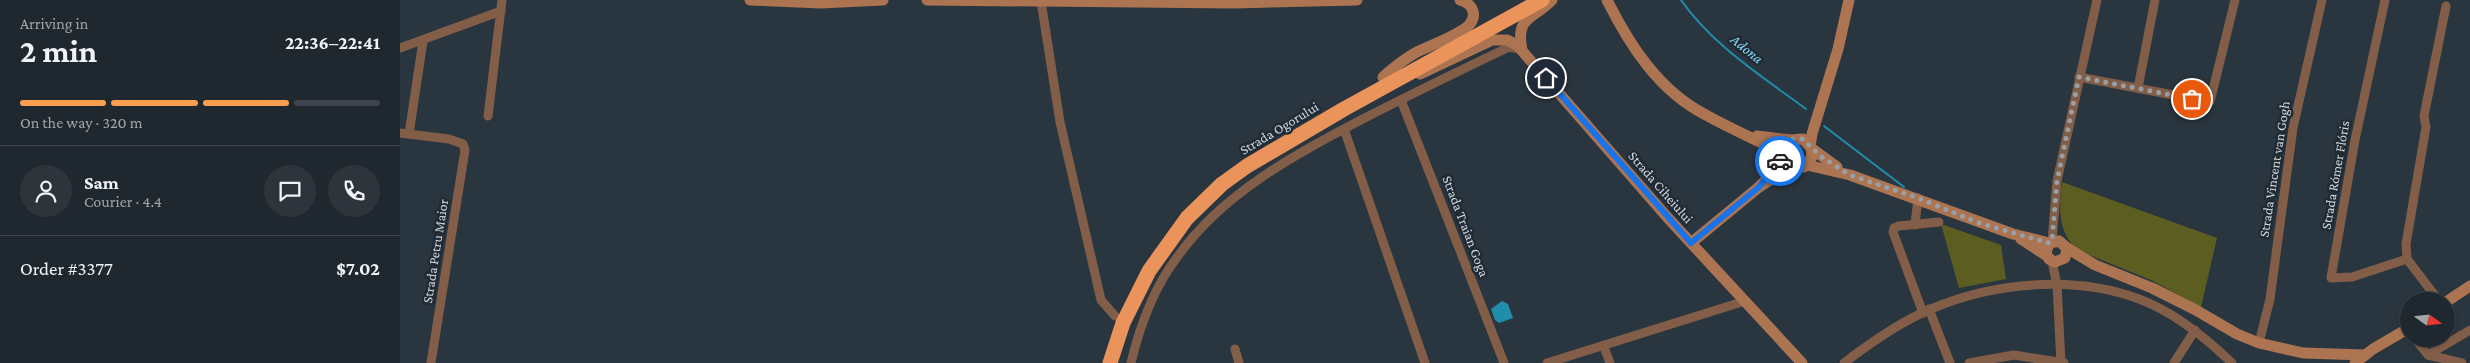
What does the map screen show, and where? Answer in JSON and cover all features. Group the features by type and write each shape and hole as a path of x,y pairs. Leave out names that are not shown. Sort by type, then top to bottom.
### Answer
{"highway":[{"name":"Strada Ogorului","path":"1100,363 1115,316 1150,253 1185,208 1208,186 1264,144 1383,77 1527,0"},
{"name":"Strada Ogorului","path":"1110,363 1123,323 1136,294 1170,240 1205,200 1247,166 1344,109 1542,0"}],"street":[{"path":"488,116 502,0"},
{"path":"750,0 821,3 883,0"},
{"path":"926,0 1357,0"},
{"path":"1383,77 1409,57 1468,26 1474,16 1473,10 1470,5 1460,0"},
{"path":"1131,363 1150,305 1178,255 1220,209 1278,166 1344,129 1509,47 1522,50 1520,34 1522,23 1552,0"},
{"path":"1607,0 1638,54 1667,88 1705,115 1746,134 1782,155 1791,167 1800,169 1808,165 1812,157 1811,147 1838,49 1849,0"},
{"path":"1969,363 2014,355 2062,363 2054,211 2057,181 2097,0"},
{"path":"2138,88 2155,0"},
{"path":"2079,77 2210,102 2235,0"},
{"name":"Strada Vincent van Gogh","path":"2259,343 2270,299 2293,128 2322,0"},
{"name":"Strada Rómer Flóris","path":"2385,0 2355,140 2331,278 2352,277 2407,259"},
{"path":"1042,1 1060,122 1101,300 1115,316"},
{"path":"2432,292 2407,259 2406,244 2426,127 2424,116 2446,6"},
{"path":"400,48 501,11"},
{"name":"Strada Ciheiului","path":"1399,80 1428,71 1497,39 1511,41 1522,50 1691,243 1802,363"},
{"path":"405,134 423,41"},
{"path":"1759,187 1782,155 1786,143 1794,139 1808,124 1824,95"},
{"name":"Strada Traian Goga","path":"1401,100 1504,363"},
{"path":"1344,129 1425,363"},
{"name":"Strada Petru Maior","path":"405,134 464,144 466,150 431,363"},
{"path":"1746,134 1780,140 1794,139 1806,141 1811,147 1850,175"},
{"path":"1808,165 1850,175 1918,198 2095,265 2152,288 2194,309 2237,334 2259,343 2303,352 2365,355"},
{"path":"1691,243 1759,187 1791,167"},
{"path":"1915,225 1918,198"},
{"path":"1938,222 1899,226 1894,228 1893,232 1950,363"},
{"path":"1844,363 1926,311 1983,292 2042,285 2102,290 2139,299 2195,330 2232,363"},
{"path":"2455,296 2470,286"},
{"path":"1547,363 1604,347 1745,301"},
{"path":"2174,363 2195,330"},
{"path":"2428,355 2470,330"},
{"path":"2356,363 2365,355 2400,334"},
{"path":"1604,347 1610,363"},
{"path":"2422,348 2428,355 2462,363"},
{"path":"1235,349 1239,363"}],"shaded area":[{"path":"2062,182 2217,238 2201,307 2151,280 2077,250 2070,243 2066,235 2061,218"},
{"path":"1941,224 2001,245 2006,279 1959,288"}],"water":[{"path":"1502,301 1508,304 1513,318 1499,323 1495,320 1491,309"}],"waterway":[{"name":"Adona","path":"1681,0 1708,32 1723,46 1806,109"},
{"name":"Adona","path":"1824,126 1904,187"}],"way so far":[{"path":"1780,161 1786,143 1797,138 1802,139 1810,144 1823,158 1850,175 1918,198 1979,223 2049,243 2052,241 2057,181 2079,77 2192,99"}],"route":[{"path":"1546,78 1691,243 1759,187 1780,161"}]}
